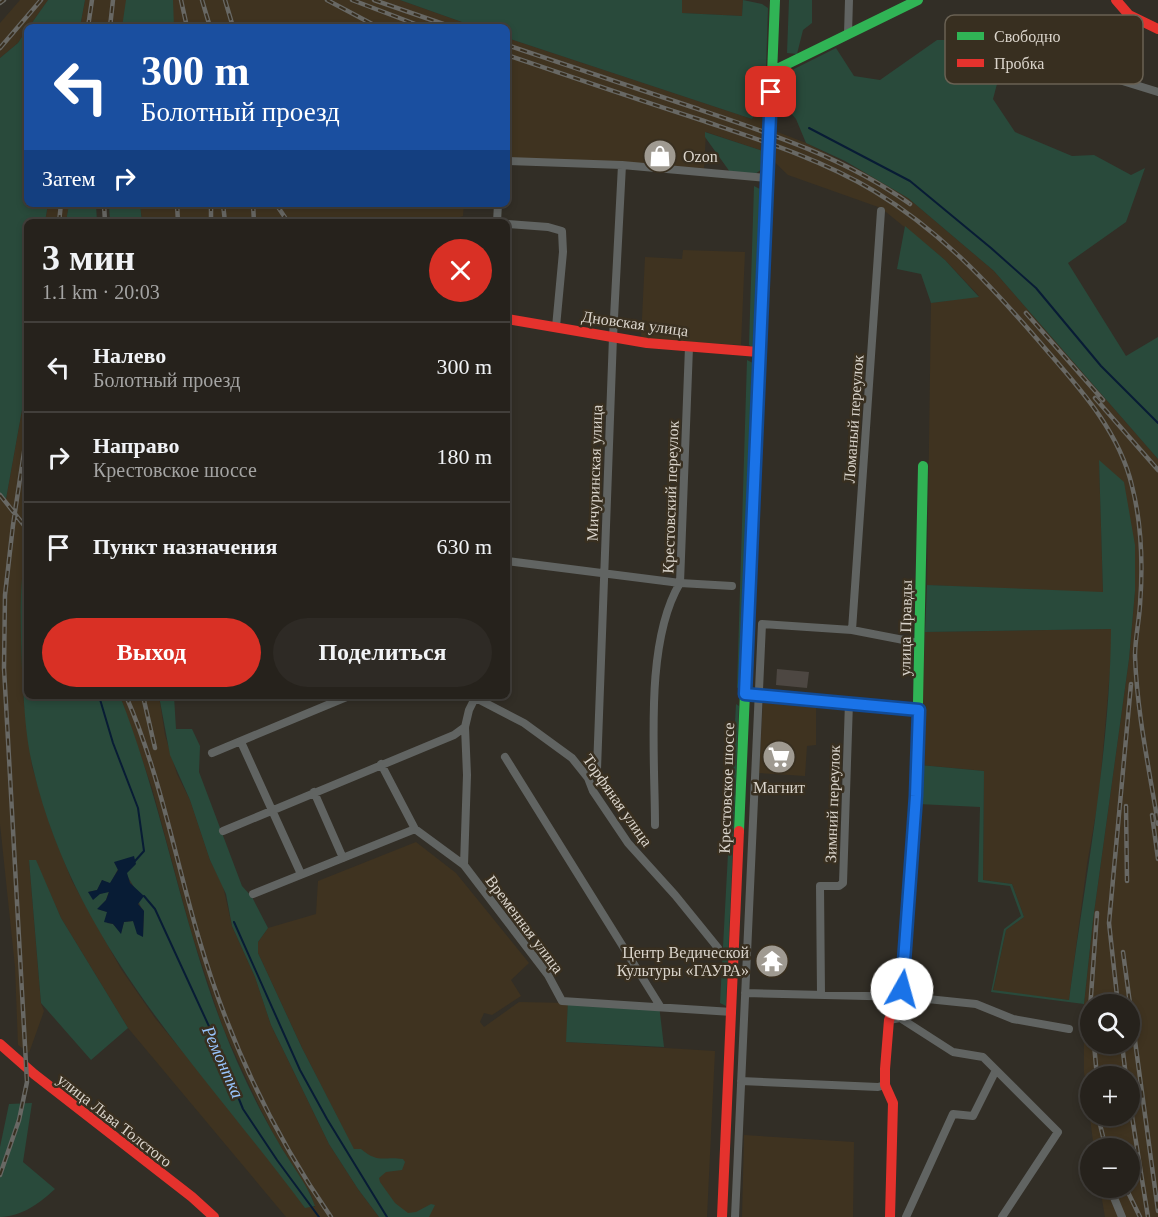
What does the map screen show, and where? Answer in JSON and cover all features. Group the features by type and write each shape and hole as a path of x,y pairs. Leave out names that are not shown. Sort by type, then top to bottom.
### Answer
{"main road":[{"name":"Крестовское шоссе","path":"722,1217 775,0"},
{"path":"771,72 918,0"},
{"path":"1116,0 1129,15"},
{"path":"1143,22 1158,29"},
{"name":"Дновская улица","path":"510,320 646,343 758,352"},
{"name":"улица Правды","path":"890,1217 893,1102 885,1085 889,1020 904,977 916,796 922,466"},
{"name":"улица Льва Толстого","path":"0,1044 34,1074 192,1197 214,1217"}],"street":[{"path":"848,34 849,0"},
{"path":"1132,84 1158,92"},
{"path":"510,161 622,165 766,178"},
{"name":"Мичуринская улица","path":"588,778 597,769 603,572 622,165"},
{"name":"Ломаный переулок","path":"852,630 881,211"},
{"path":"510,224 548,227 562,231 563,252 556,327"},
{"name":"Крестовский переулок","path":"654,825 656,659 671,598 680,583 689,346"},
{"path":"510,561 680,583 732,586"},
{"path":"735,1217 762,624 852,630 919,644"},
{"path":"745,694 919,710"},
{"path":"212,753 342,699"},
{"path":"464,865 467,775 465,727 473,699"},
{"name":"Торфяная улица","path":"478,699 524,723 572,758 588,778 593,791 628,843 675,895 718,948"},
{"name":"Зимний переулок","path":"821,994 820,886 839,886 843,883 849,702"},
{"path":"224,831 454,735 465,727"},
{"path":"241,742 301,874"},
{"path":"505,757 660,1006"},
{"path":"381,765 415,829 464,865"},
{"path":"314,792 343,858"},
{"path":"253,894 415,829"},
{"name":"Временная улица","path":"464,865 548,975 562,1001 732,1012"},
{"path":"745,993 908,997 976,1004 1013,1020 1069,1029"},
{"path":"889,1020 900,1018 953,1052 983,1057 1058,1132 1002,1217"},
{"path":"906,1217 953,1114 973,1116 996,1070"},
{"path":"741,1081 878,1087 885,1085"},
{"path":"1114,1198 1122,1217"}],"shaded area":[{"path":"20,0 48,0 31,24 24,24 24,34 18,43 0,58 0,23"},
{"path":"85,0 400,0 468,24 81,24"},
{"path":"682,0 743,0 742,16 681,13"},
{"path":"510,39 752,119 765,97 762,126 806,143 878,179 908,198 994,271 1158,459 1158,1217 1105,1217 1102,1198 1140,1198 1140,1138 1093,1138 1091,1126 1140,1126 1140,1066 1084,1066 1084,1054 1140,1054 1140,994 1085,994 1129,659 1135,591 1099,461 1103,593 927,585 931,303 979,296 945,260 881,208 788,175 763,151 706,132 704,170 510,158"},
{"path":"48,207 68,207 66,219 46,219"},
{"path":"140,207 464,207 463,216 454,219 142,219"},
{"path":"683,250 745,252 741,345 641,339 645,257 682,259"},
{"path":"24,399 24,598 21,646 24,703 32,766 51,828 72,881 121,969 155,1018 246,1129 305,1207 315,1207 311,1195 276,1139 260,1108 223,1028 192,935 152,788 121,699 159,699 165,735 177,774 190,800 210,860 223,886 232,926 255,977 271,1025 329,1144 379,1217 286,1217 128,1028 61,918 35,860 29,861 41,1003 44,1011 29,1053 18,1045 15,967 0,824 0,493 6,499"},
{"path":"1111,629 1111,660 1099,796 1087,864 1069,1000 993,991 1006,930 1024,917 1012,884 983,880 984,771 920,765 925,632"},
{"path":"763,700 816,704 816,745 807,746 805,776 759,773"},
{"path":"416,842 456,873 529,963 511,980 521,996 492,1015 484,1013 480,1022 484,1027 519,1002 568,1003 567,1042 715,1051 707,1217 402,1217 354,1150 302,1048 258,953 258,942 268,928 316,914 318,881"},
{"path":"744,1135 854,1142 853,1217 742,1217"}],"green space":[{"path":"48,0 85,0 81,24 31,24"},
{"path":"126,0 173,0 174,24 122,24"},
{"path":"400,0 682,0 682,13 742,16 743,0 762,4 768,8 765,97 752,119 510,39 510,24 468,24"},
{"path":"789,0 812,0 812,23 803,30 797,54 787,53"},
{"path":"24,34 24,207 48,207 46,219 24,219 24,399 6,499 0,493 0,58 18,43"},
{"path":"937,40 945,40 945,84 997,84 993,99 1015,132 1072,156 1094,155 1131,175 1145,168 1126,222 1068,263 1126,356 1158,337 1158,459 994,271 908,198 845,161 806,143 796,119 784,105 784,84 788,72 836,48 854,76 880,80"},
{"path":"705,132 763,151 763,168 754,175 730,172 705,137"},
{"path":"754,186 760,189 753,348 749,345"},
{"path":"68,207 96,207 97,219 66,219"},
{"path":"109,207 140,207 142,219 110,219"},
{"path":"905,226 945,260 979,297 931,303 921,274 897,269"},
{"path":"747,360 753,363 740,687 737,688"},
{"path":"1099,460 1124,482 1135,545 1135,591 1129,659 1085,994 1080,994 1080,1003 991,992 1004,929 1021,916 1010,886 978,882 980,807 918,804 920,765 984,771 983,880 1012,884 1024,917 1006,930 993,990 1069,1000 1096,815 1110,676 1111,629 925,632 927,585 1103,592"},
{"path":"24,562 24,699 121,699 148,778 195,944 222,1025 254,1098 315,1206 305,1208 183,1053 145,1002 110,948 78,892 52,832 28,744 24,706 21,642","holes":["114,862 126,874 144,911 143,936 133,921 124,922 121,933 113,924 107,923 107,912 98,909 106,900 109,891 100,894 88,892 97,890 102,880 110,884 118,869"]},
{"path":"160,699 174,699 176,729 192,729 200,746 199,772 242,886 252,897 268,928 258,942 258,953 302,1048 354,1149 361,1149 377,1158 403,1159 405,1162 402,1170 386,1172 379,1178 380,1182 395,1203 408,1213 416,1212 431,1204 435,1205 429,1217 379,1217 329,1144 271,1025 255,977 232,926 226,894 210,860 190,800 170,755"},
{"path":"736,704 739,706 726,1006 720,1003"},
{"path":"29,860 36,860 61,918 128,1028 91,1060 41,1003"},
{"path":"568,1000 659,1005 664,1047 566,1042"},
{"path":"32,1103 23,1162 55,1189 30,1208 15,1215 0,1217 0,1147 9,1104"}],"water":[{"path":"134,856 136,864 127,873 130,883 144,896 138,904 144,911 143,937 137,934 133,921 124,922 121,934 113,924 104,922 107,912 97,909 106,900 109,892 100,894 93,900 88,892 97,890 102,880 110,883 118,870 114,862"}],"building":[{"path":"777,669 809,672 807,688 776,685"},
{"name":"Центр Ведической Культуры «ГАУРА»","path":"762,958 783,958 783,968 762,968"}],"waterway":[{"path":"809,128 910,181 991,248 1036,288 1101,366 1158,423"},
{"path":"100,699 113,743 138,808 144,851 135,861"},
{"name":"Ремонтка","path":"144,896 155,909 213,1035 243,1109 319,1217"},
{"path":"234,922 300,1070 387,1217"}],"railway":[{"path":"0,3 4,0"},
{"path":"0,48 41,0"},
{"path":"88,24 92,0"},
{"path":"110,24 113,0"},
{"path":"181,0 186,24"},
{"path":"202,0 209,24"},
{"path":"225,0 232,24"},
{"path":"327,0 372,24"},
{"path":"352,0 415,24"},
{"path":"374,0 443,24"},
{"path":"510,46 804,147 885,187 910,204"},
{"path":"510,56 768,143 833,169 874,191 924,225 968,265 1010,308 1062,368 1109,431 1119,449 1132,486 1140,530 1141,560 1140,605 1135,650 1136,677 1158,824"},
{"path":"59,219 61,207"},
{"path":"104,207 105,219"},
{"path":"177,207 178,219"},
{"path":"211,207 211,219"},
{"path":"223,207 225,219"},
{"path":"253,207 254,219"},
{"path":"278,207 286,219"},
{"path":"1026,313 1103,400"},
{"path":"1095,398 1158,470"},
{"path":"0,1175 19,1120 27,1082 4,668 5,595 24,452"},
{"path":"0,495 24,525"},
{"path":"1117,994 1109,923 1131,684"},
{"path":"127,699 148,755 199,939 238,1048 271,1118 331,1217"},
{"path":"144,699 155,748"},
{"path":"1126,806 1127,881"},
{"path":"1152,815 1158,859"},
{"path":"1091,994 1097,913"},
{"path":"1123,952 1158,1211"},
{"path":"1095,1054 1096,1066"},
{"path":"1123,1054 1125,1066"},
{"path":"1100,1126 1103,1138"},
{"path":"1134,1126 1148,1217"},
{"path":"1131,1198 1140,1217"}],"traffic: fast":[{"path":"769,149 775,0"},
{"path":"771,72 918,0"},
{"path":"739,831 758,392"},
{"path":"905,965 916,797 923,466"}],"traffic: jam":[{"path":"1116,0 1129,15"},
{"path":"1143,22 1158,29"},
{"path":"758,392 769,149"},
{"path":"510,320 647,343 758,352"},
{"path":"722,1217 739,831"},
{"path":"890,1217 893,1103 885,1085 885,1069 889,1020 902,989 905,965"},
{"path":"0,1044 34,1074 192,1197 214,1217"}],"place":[{"name":"Ozon","path":"660,156"},
{"name":"Магнит","path":"779,757"},
{"name":"Центр Ведической Культуры «ГАУРА»","path":"772,961"}],"route":[{"path":"771,92 745,694 919,710 916,796 902,989"}]}
